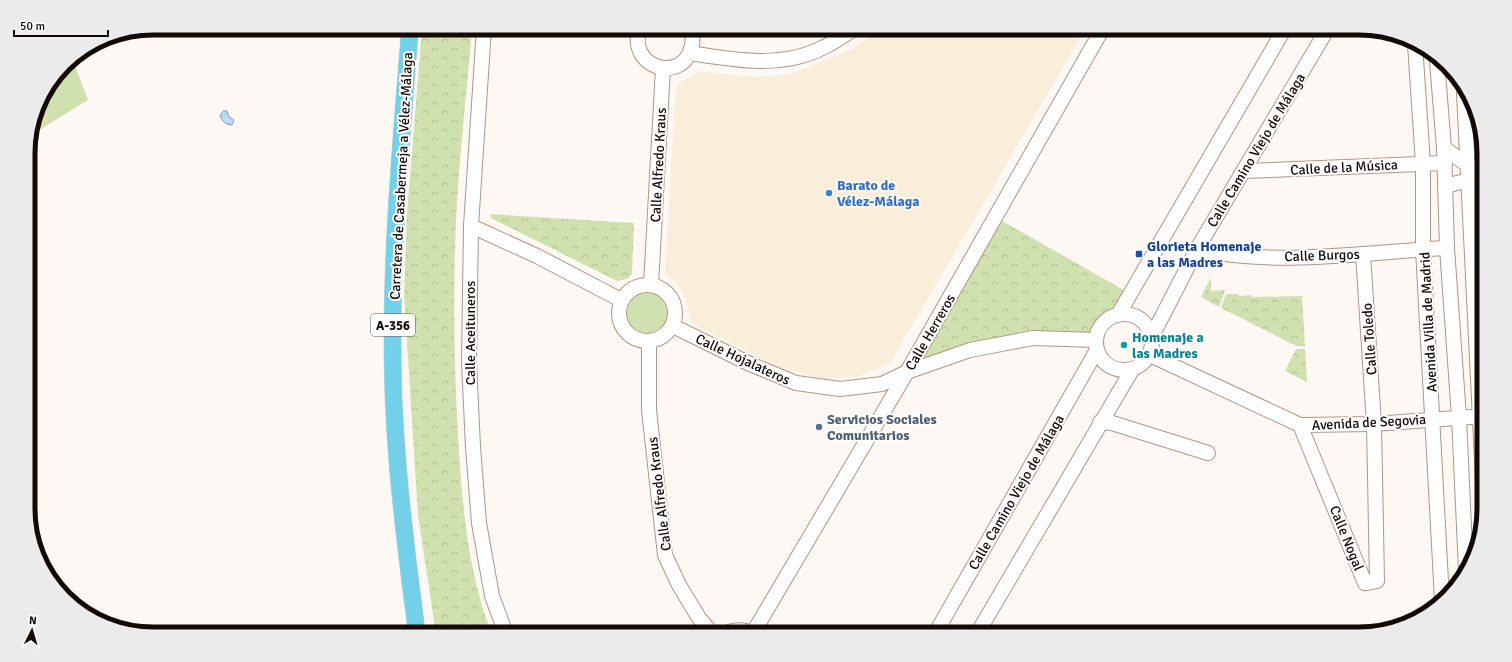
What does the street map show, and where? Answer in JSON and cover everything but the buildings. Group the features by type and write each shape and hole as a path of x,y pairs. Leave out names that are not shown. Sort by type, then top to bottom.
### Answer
{"main road":[{"name":"Carretera de Casabermeja a Vélez-Málaga","path":"409,35 393,253 393,379 400,511 416,627"}],"street":[{"name":"Calle Aceituneros","path":"484,35 471,226 469,362 473,447 480,523 490,588 504,627"},
{"path":"637,35 638,48 643,58 652,65 663,68 674,67 683,62 690,53 693,42 692,35"},
{"path":"690,53 741,62 787,60 823,48 844,35"},
{"name":"Calle Herreros","path":"758,627 907,372 1099,35"},
{"path":"1118,315 1281,35"},
{"name":"Calle Camino Viejo de Málaga","path":"1152,336 1197,249 1324,35"},
{"name":"Avenida Villa de Madrid","path":"1415,50 1423,164 1424,250 1434,419 1442,593"},
{"path":"1437,65 1445,163 1447,248 1459,417 1465,559"},
{"name":"Calle Alfredo Kraus","path":"651,285 663,68"},
{"path":"1465,102 1474,176 1477,266"},
{"path":"1444,148 1474,176"},
{"name":"Calle de la Música","path":"1244,172 1445,163"},
{"path":"1445,186 1474,176"},
{"path":"471,226 537,256 621,300"},
{"name":"Calle Burgos","path":"1197,249 1230,255 1301,257 1447,248"},
{"name":"Calle Toledo","path":"1363,254 1374,424"},
{"path":"651,285 661,288 670,295 675,304 676,315 673,326 667,334 659,339 649,342 637,340 627,334 620,324 618,312 621,300 629,291 639,286 651,285"},
{"path":"1129,314 1139,318 1147,326 1152,336 1150,355 1142,364 1132,370 1121,371 1110,367 1102,360 1096,345 1099,329 1107,320 1118,315 1129,314"},
{"name":"Calle Hojalateros","path":"673,326 750,364 796,383 840,388 882,384 907,372 970,350 1033,338 1096,345"},
{"name":"Calle Alfredo Kraus","path":"649,342 649,410 665,555 679,585 695,612 707,627"},
{"name":"Calle Camino Viejo de Málaga","path":"939,627 1096,345"},
{"name":"Avenida de Segovia","path":"1150,355 1300,425 1374,424 1477,416"},
{"path":"981,627 1100,422 1132,370"},
{"path":"1100,422 1112,423 1208,453"},
{"name":"Calle Nogal","path":"1300,425 1365,583 1377,581 1374,424"}],"shaded area":[{"name":"Barato de Vélez-Málaga","path":"872,35 1082,35 890,363 858,376 824,379 776,366 691,323 685,296 676,282 665,272 674,114 677,85 698,71 752,77 791,74 852,49"}],"green space":[{"path":"421,35 471,35 457,197 454,328 457,409 464,511 471,561 490,627 435,627 418,515 404,295 407,214"},
{"path":"75,65 88,100 37,131 44,108 51,94 59,81"},
{"path":"490,214 634,223 632,274 627,279 617,281 491,218"},
{"path":"997,218 1129,293 1118,315 1103,318 1095,334 918,364"},
{"path":"1211,277 1211,291 1225,290 1219,307 1201,297"},
{"path":"644,292 652,292 660,295 666,301 669,313 666,325 660,331 652,334 644,334 636,331 630,325 627,317 627,309 630,301 636,295"},
{"path":"1226,294 1239,294 1239,296 1252,295 1252,297 1302,296 1305,346 1296,346 1221,308"},
{"path":"1296,349 1305,349 1307,382 1285,371"}],"water":[{"path":"223,111 227,111 229,117 234,120 232,125 222,120 220,116"}],"place":[{"name":"Barato de Vélez-Málaga","path":"829,193"},
{"name":"Glorieta Homenaje a las Madres","path":"1139,254"},
{"name":"Homenaje a las Madres","path":"1124,345"},
{"name":"Servicios Sociales Comunitarios","path":"819,427"}]}
